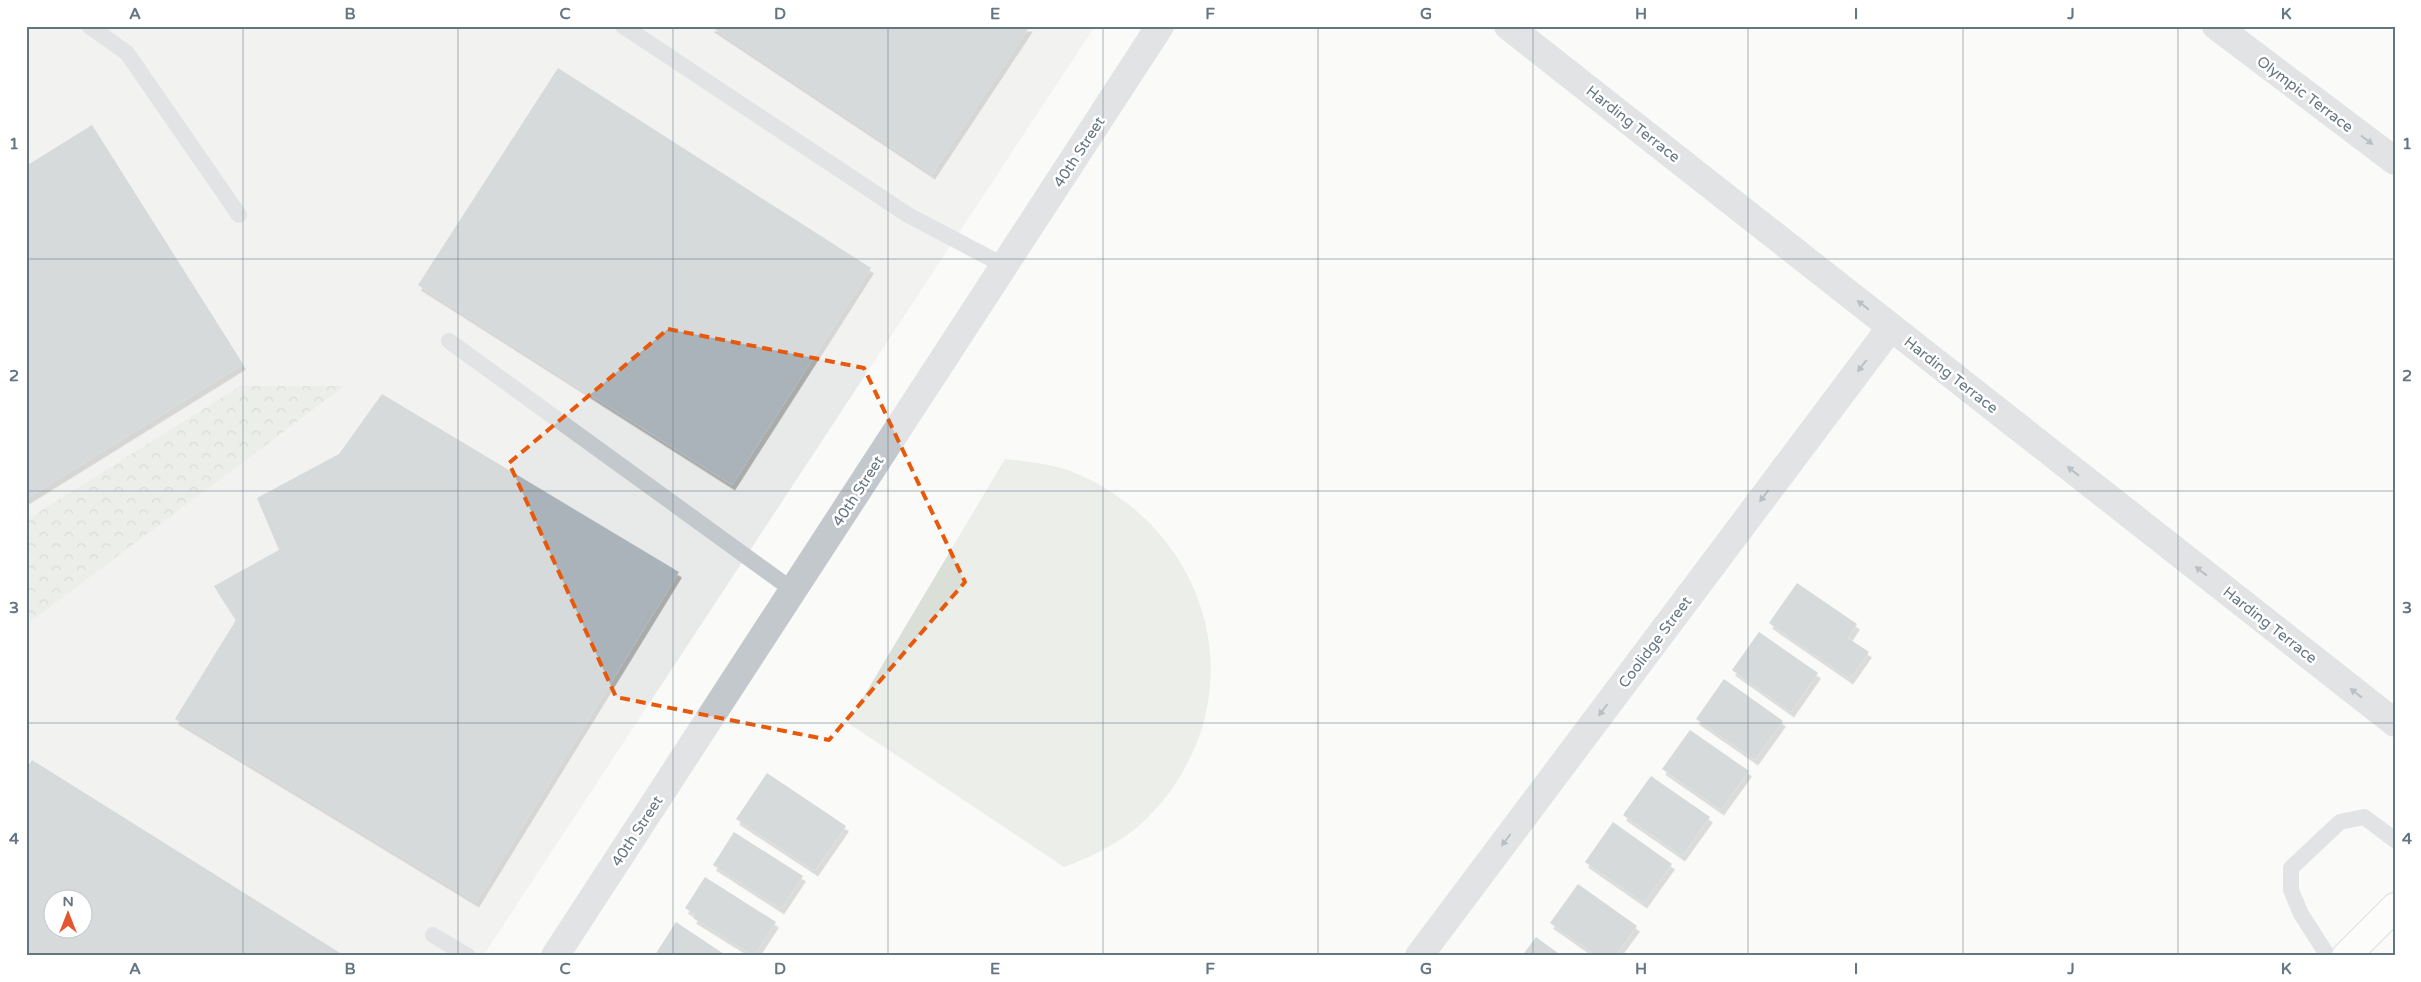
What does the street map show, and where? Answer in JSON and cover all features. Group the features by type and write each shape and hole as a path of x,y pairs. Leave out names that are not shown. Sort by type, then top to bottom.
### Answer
{"main road":[{"path":"2346,956 2395,907"}],"street":[{"name":"40th Street","path":"555,956 1160,26"},
{"name":"Harding Terrace","path":"1508,26 2395,723"},
{"name":"Olympic Terrace","path":"2216,26 2395,161"},
{"name":"Coolidge Street","path":"1419,956 1891,327"}],"lane":[{"path":"89,26 127,53 239,215"},
{"path":"624,26 908,215 1005,266"},
{"path":"449,341 794,591"},
{"path":"2328,956 2300,914 2291,890 2291,868 2340,822 2364,817 2395,840"},
{"path":"433,934 468,956"}],"highlighted area":[{"path":"668,329 864,368 965,582 829,740 616,697 509,463"}],"shaded area":[{"path":"26,26 1095,26 483,956 26,956 26,625 343,386 240,386 26,520"}],"green space":[{"path":"240,386 344,386 26,625 26,520"},
{"path":"1005,459 1050,465 1075,473 1116,495 1151,525 1178,559 1198,599 1209,641 1210,685 1201,729 1182,773 1164,800 1133,831 1102,850 1064,867 848,723"}],"building":[{"path":"710,26 1030,26 932,174"},
{"path":"558,68 871,268 732,485 418,285"},
{"path":"92,125 243,364 26,499 26,166"},
{"path":"382,394 679,572 476,902 175,719 236,620 214,586 279,550 257,498 339,454"},
{"path":"1797,583 1857,624 1848,638 1869,652 1850,679 1769,623"},
{"path":"1759,632 1818,673 1791,712 1732,670"},
{"path":"1724,679 1783,721 1755,760 1696,719"},
{"path":"1690,730 1749,771 1721,810 1662,769"},
{"path":"32,760 345,956 26,956 26,769"},
{"path":"767,773 846,826 815,871 736,819"},
{"path":"1651,776 1710,817 1682,856 1623,815"},
{"path":"1613,822 1672,864 1644,903 1585,862"},
{"path":"734,832 803,876 781,909 713,865"},
{"path":"705,877 776,922 754,956 693,918 695,915 685,908"},
{"path":"1578,884 1637,926 1615,956 1597,956 1550,923"},
{"path":"676,922 727,956 655,955"},
{"path":"1536,937 1562,956 1522,956"}]}
